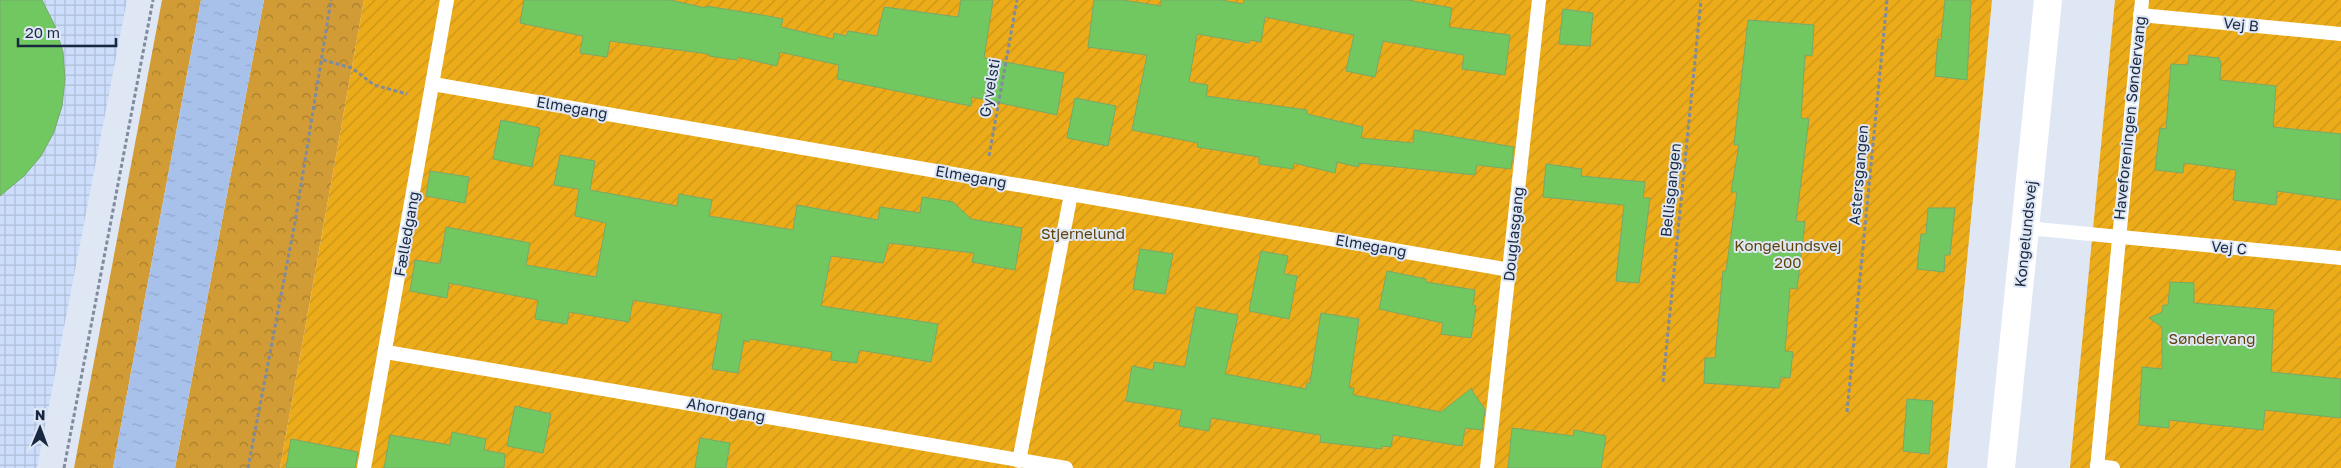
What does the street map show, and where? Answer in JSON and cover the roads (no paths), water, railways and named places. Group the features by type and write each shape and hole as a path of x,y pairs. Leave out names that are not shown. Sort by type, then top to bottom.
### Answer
{"street":[{"name":"Kongelundsvej","path":"2002,468 2048,0"}],"lane":[{"name":"Fælledgang","path":"364,468 447,0"},
{"name":"Douglasgang","path":"1486,468 1510,270 1539,0"},
{"name":"Haveforeningen Søndervang","path":"2097,467 2142,0"},
{"name":"Vej B","path":"2140,15 2341,34"},
{"name":"Elmegang","path":"433,84 1510,270"},
{"path":"1019,461 1071,194"},
{"name":"Haveforeningen Søndervang","path":"2026,228 2118,237"},
{"name":"Vej C","path":"2118,237 2341,258"},
{"name":"Ahorngang","path":"386,352 1066,468"},
{"path":"2097,467 2112,468"}],"water":[{"path":"201,0 264,0 175,468 113,468"}],"park label":[{"name":"Stjernelund","path":"1083,234"},
{"name":"Kongelundsvej 200","path":"1788,254"},
{"name":"Søndervang","path":"2212,339"}]}
